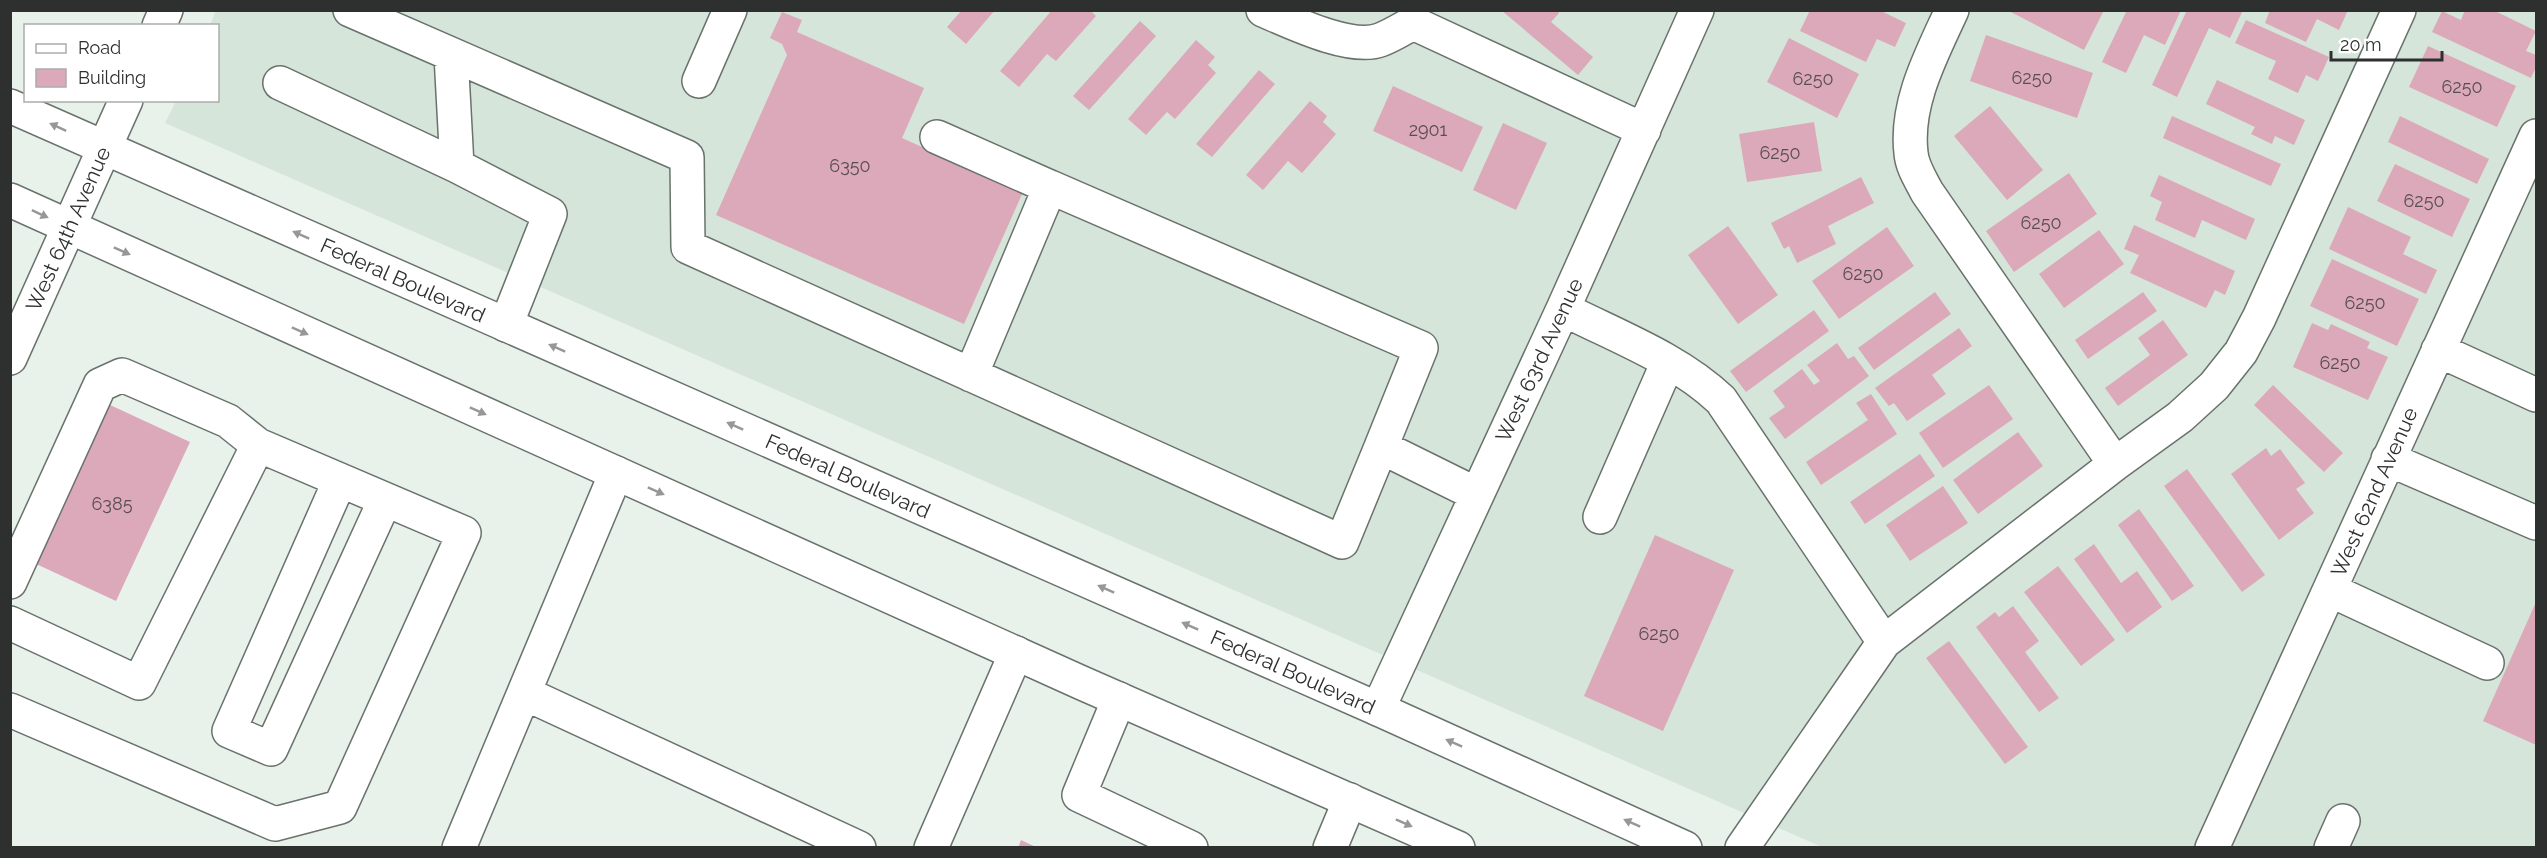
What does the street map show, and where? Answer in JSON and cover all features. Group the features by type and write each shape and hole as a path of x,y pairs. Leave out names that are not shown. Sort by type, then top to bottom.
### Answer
{"street":[{"path":"160,24 166,10"},
{"path":"350,10 687,157 688,247 1342,542 1421,348 937,137"},
{"path":"699,81 730,10"},
{"path":"1263,10 1298,25 1357,43 1378,41 1419,17 1644,130"},
{"name":"West 63rd Avenue","path":"1378,709 1563,309 1697,10"},
{"path":"1952,10 1925,71 1910,123 1911,154 1914,166 1927,192 2115,464"},
{"path":"1742,848 1884,642 2115,464 2180,417 2214,386 2241,352 2259,318 2399,10"},
{"path":"452,55 457,166"},
{"path":"280,83 457,166 550,214 506,325"},
{"name":"West 64th Avenue","path":"10,358 125,102"},
{"name":"Federal Boulevard","path":"10,106 1378,709 1685,848"},
{"name":"West 62nd Avenue","path":"2218,846 2388,459 2536,136"},
{"path":"971,375 1050,187"},
{"path":"10,200 1016,653 1458,848"},
{"path":"1563,309 1668,362 1706,386 1721,400 1884,642"},
{"path":"2438,350 2536,395"},
{"path":"1600,517 1668,362"},
{"path":"10,582 100,385 122,375 228,421 258,446 464,533 340,807 275,824 10,710"},
{"path":"10,623 139,683 258,446"},
{"path":"1381,447 1476,494"},
{"path":"2388,459 2536,523"},
{"path":"459,848 616,473"},
{"path":"340,480 229,731 271,749 386,500"},
{"path":"2330,590 2487,663"},
{"path":"931,848 1016,653"},
{"path":"524,693 859,848"},
{"path":"1119,699 1079,795 1191,848"},
{"path":"1330,848 1350,800"}],"shaded area":[{"path":"216,10 2536,11 2536,847 1822,847 165,123 176,102 219,102 219,24 210,24"}],"building":[{"path":"962,10 995,10 966,44 947,27"},
{"path":"1052,10 1090,10 1096,16 1056,61 1047,54 1019,87 1000,71"},
{"path":"1501,10 1557,10 1559,13 1551,22 1593,57 1578,75"},
{"path":"1810,10 1879,10 1906,23 1895,47 1877,39 1866,62 1800,31"},
{"path":"2007,10 2101,10 2103,12 2084,50"},
{"path":"2127,10 2181,10 2165,45 2144,35 2126,73 2102,62"},
{"path":"2187,10 2243,10 2230,38 2209,28 2177,97 2152,85"},
{"path":"2270,10 2348,10 2339,30 2317,19 2306,42 2265,23"},
{"path":"2465,10 2493,10 2536,31 2526,51 2536,55 2536,67 2531,78 2432,32 2442,11 2461,20"},
{"path":"782,12 802,20 797,32 924,88 902,138 1023,192 964,324 716,215 787,55 782,44 770,38"},
{"path":"2246,20 2329,57 2318,81 2306,75 2298,93 2268,79 2276,61 2235,43"},
{"path":"1140,21 1156,36 1089,110 1073,96"},
{"path":"1986,35 2093,73 2077,118 1970,81"},
{"path":"1789,38 1859,74 1837,118 1767,82"},
{"path":"1196,40 1215,57 1208,65 1216,73 1175,119 1167,112 1146,135 1128,119"},
{"path":"2428,46 2516,86 2497,127 2409,87"},
{"path":"1259,70 1275,84 1212,157 1196,144"},
{"path":"2217,80 2305,120 2294,145 2275,136 2272,144 2251,134 2255,127 2206,104"},
{"path":"1393,86 1483,127 1462,172 1373,131"},
{"path":"1310,101 1327,116 1323,122 1336,134 1302,173 1288,161 1263,190 1246,175"},
{"path":"1990,106 2043,170 2007,200 1954,136"},
{"path":"2172,116 2281,164 2271,186 2163,138"},
{"path":"2400,116 2489,159 2477,184 2388,142"},
{"path":"1814,122 1822,171 1747,182 1739,134"},
{"path":"1503,123 1547,143 1516,210 1473,190"},
{"path":"2395,164 2470,199 2452,237 2377,201"},
{"path":"2069,173 2097,214 2014,272 1986,231"},
{"path":"2159,175 2255,219 2246,240 2202,220 2195,238 2155,220 2162,202 2150,196"},
{"path":"1861,177 1874,203 1828,226 1836,244 1797,263 1789,246 1784,249 1771,223"},
{"path":"2348,207 2411,237 2403,254 2437,270 2426,294 2329,249"},
{"path":"2134,225 2235,271 2225,295 2215,290 2206,308 2130,273 2139,255 2124,249"},
{"path":"1728,226 1778,295 1738,324 1688,255"},
{"path":"1887,227 1914,266 1839,319 1812,281"},
{"path":"2099,230 2124,264 2064,308 2039,274"},
{"path":"2332,259 2419,299 2397,346 2310,306"},
{"path":"1935,292 1951,314 1874,370 1858,348"},
{"path":"2143,292 2157,311 2088,359 2075,340"},
{"path":"1814,310 1829,331 1746,392 1730,371"},
{"path":"2163,320 2188,355 2118,406 2105,388 2150,355 2138,338"},
{"path":"2312,323 2328,330 2331,324 2370,342 2367,348 2388,357 2368,400 2293,367"},
{"path":"1959,328 1972,346 1932,375 1946,394 1907,421 1894,403 1889,406 1875,388"},
{"path":"1837,343 1848,359 1854,356 1869,376 1785,439 1769,418 1785,407 1773,391 1802,369 1814,385 1820,381 1807,365"},
{"path":"1989,385 2013,419 1943,468 1919,433"},
{"path":"2273,385 2343,453 2324,472 2254,405"},
{"path":"1871,394 1897,434 1821,485 1806,462 1868,420 1856,403"},
{"path":"108,404 190,442 116,601 34,563"},
{"path":"2018,432 2043,466 1978,514 1953,480"},
{"path":"2266,448 2271,456 2280,449 2305,483 2296,489 2314,513 2279,540 2231,474"},
{"path":"1920,454 1935,476 1865,524 1850,502"},
{"path":"2187,469 2265,575 2242,592 2164,486"},
{"path":"1943,486 1968,523 1910,561 1886,525"},
{"path":"2139,509 2194,586 2172,601 2118,525"},
{"path":"1655,535 1734,570 1663,731 1584,696"},
{"path":"2094,544 2121,583 2137,571 2162,607 2127,633 2074,559"},
{"path":"2058,566 2115,640 2081,666 2024,592"},
{"path":"2536,602 2536,745 2483,721"},
{"path":"2013,606 2039,641 2025,652 2059,698 2039,712 1976,627 1995,612 1999,617"},
{"path":"1949,641 2028,747 2005,764 1926,658"},
{"path":"1021,840 1038,848 1018,848"}]}
